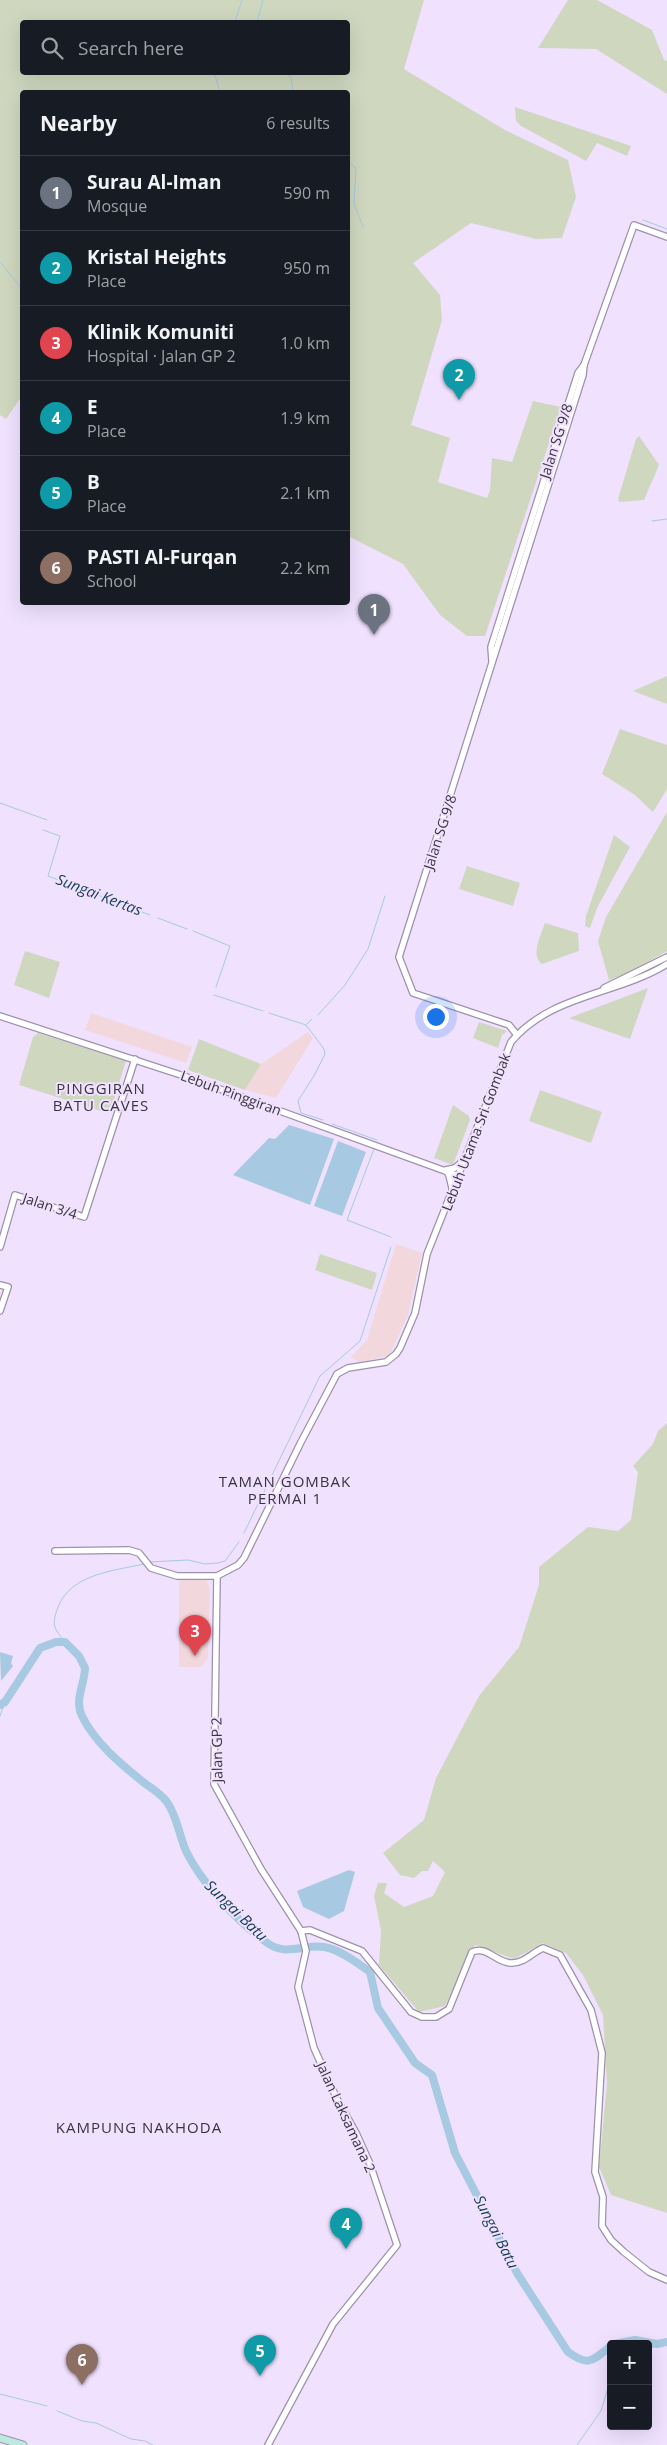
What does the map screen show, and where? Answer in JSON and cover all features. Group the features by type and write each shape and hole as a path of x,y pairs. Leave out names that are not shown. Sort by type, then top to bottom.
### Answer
{"main road":[{"path":"0,2438 23,2445"},
{"path":"5,2445 12,2442"}],"street":[{"name":"Jalan SG 9/8","path":"517,1035 509,1025 413,993 399,957 583,375 584,365 634,225 667,237"},
{"name":"Jalan SG 9/8","path":"492,662 490,653 570,396 578,373 584,365"},
{"path":"490,653 496,650"},
{"name":"Lebuh Utama Sri Gombak","path":"218,1576 233,1568 244,1558 337,1374 348,1368 386,1362 396,1354 415,1314 427,1254 460,1176 507,1051 517,1035 555,1008 591,994 667,957"},
{"name":"Lebuh Utama Sri Gombak","path":"591,994 616,988 653,973 667,964"},
{"name":"Lebuh Pinggiran","path":"0,1016 135,1059 460,1176"},
{"name":"Jalan 3/4","path":"0,1247 15,1194 84,1217 135,1059"},
{"path":"453,1193 446,1170 455,1168 465,1160"},
{"path":"0,1285 8,1287 0,1311"},
{"path":"54,1551 118,1548 138,1553 150,1566 177,1576 218,1576"},
{"name":"Jalan GP 2","path":"218,1576 214,1784 261,1869 301,1931 306,1951 304,1959"},
{"path":"301,1931 310,1930 362,1951 411,2012 429,2018 436,2017 449,2009 472,1952 478,1950 485,1951 510,1964 516,1963 543,1948 556,1952 591,2010 602,2053 596,2150 597,2181 603,2197 602,2220 605,2232 615,2244 650,2272 667,2280"},
{"name":"Jalan Laksamana 2","path":"268,2445 333,2324 397,2245 370,2164 314,2048 298,1987 304,1959"}],"shaded area":[{"path":"91,1013 192,1047 186,1063 85,1030"},
{"path":"308,1032 313,1038 276,1098 245,1090 261,1064"},
{"path":"396,1244 422,1253 408,1315 389,1356 359,1362 351,1357 367,1340"},
{"path":"179,1579 206,1580 210,1589 208,1658 201,1667 179,1667"}],"green space":[{"path":"0,0 424,0 404,69 505,130 568,160 576,197 562,238 536,239 471,223 413,263 440,295 442,320 411,425 450,438 438,482 487,498 490,490 492,458 512,462 533,401 561,407 485,636 467,636 440,615 403,564 350,537 350,90 20,90 20,399 6,419 0,415"},
{"path":"568,0 597,0 652,30 664,60 667,61 667,94 596,49 538,48"},
{"path":"515,107 631,146 627,156 597,143 586,161 521,126 516,121"},
{"path":"639,436 659,465 644,500 619,502 618,499 636,439"},
{"path":"667,676 667,704 633,691"},
{"path":"620,729 667,745 667,789 653,812 635,795 602,774"},
{"path":"667,812 667,951 630,972 609,980 598,941 606,917"},
{"path":"614,835 630,847 597,908 590,928 585,926 586,916"},
{"path":"467,866 520,883 513,906 459,889"},
{"path":"545,923 578,933 579,951 542,964 537,955 537,950"},
{"path":"25,951 60,962 49,998 14,985"},
{"path":"648,988 630,1039 569,1018"},
{"path":"479,1022 507,1031 502,1035 498,1048 473,1038"},
{"path":"38,1033 126,1061 112,1106 101,1111 19,1085 33,1037"},
{"path":"199,1039 261,1064 245,1090 188,1070"},
{"path":"540,1090 602,1112 591,1143 529,1121"},
{"path":"453,1105 469,1116 470,1120 453,1165 434,1158"},
{"path":"320,1254 377,1273 372,1290 315,1270"},
{"path":"667,1423 667,2213 611,2195 599,2167 607,2084 603,2015 583,1975 566,1953 543,1943 514,1959 475,1945 445,2006 419,2012 379,1965 381,1930 374,1896 378,1883 387,1883 384,1893 404,1907 433,1896 445,1872 433,1861 428,1871 422,1871 414,1878 400,1875 383,1853 424,1820 436,1778 479,1696 519,1647 539,1585 539,1567 588,1527 618,1531 631,1520 638,1472 633,1466 653,1444 658,1431"}],"water":[{"path":"289,1125 334,1139 310,1205 233,1175 269,1138 275,1139"},
{"path":"338,1141 366,1152 342,1216 314,1206"},
{"path":"0,1652 13,1656 11,1663 13,1666 1,1681"},
{"path":"349,1870 355,1872 344,1911 329,1919 303,1907 297,1891"}],"waterway":[{"path":"236,20 242,0"},
{"path":"258,20 263,0"},
{"path":"215,75 219,90"},
{"path":"288,75 291,78 293,90"},
{"path":"350,164 356,168 354,203 363,227"},
{"path":"643,220 667,229"},
{"path":"0,262 20,287"},
{"path":"652,521 667,519"},
{"name":"Sungai Kertas","path":"0,803 47,820"},
{"name":"Sungai Kertas","path":"43,830 60,836 48,876 150,915"},
{"path":"318,1015 345,985 368,949 385,896"},
{"path":"158,918 187,929"},
{"name":"Sungai Kertas","path":"193,931 230,946 216,987"},
{"name":"Sungai Kertas","path":"214,995 263,1011"},
{"name":"Sungai Kertas","path":"269,1013 306,1025 324,1049 325,1054 298,1101 301,1113 323,1120"},
{"path":"307,1024 312,1019"},
{"name":"Sungai Kertas","path":"332,1124 377,1140"},
{"name":"Sungai Kertas","path":"374,1149 347,1220 391,1237"},
{"name":"Sungai Kertas","path":"244,1533 320,1376 360,1341 391,1247"},
{"name":"Sungai Kertas","path":"150,1562 188,1560 205,1564 218,1563 225,1561 239,1542"},
{"name":"Sungai Kertas","path":"65,1642 56,1630 54,1623 58,1607 64,1596 73,1587 94,1576 144,1564"},
{"name":"Sungai Batu","path":"0,1705 5,1702 40,1648 56,1642 65,1642 79,1656 85,1668 79,1704 87,1726 117,1760 167,1802 173,1813 186,1851 201,1876 222,1902 246,1926 269,1944 282,1949 330,1948 348,1957 370,1972 378,2008 415,2063 432,2075 455,2153 517,2273 568,2352 586,2361 595,2358 607,2349"},
{"path":"0,1716 5,1702"},
{"name":"Sungai Batu","path":"652,2343 667,2342"},
{"path":"652,2348 657,2344"},
{"path":"577,2445 601,2411 609,2385"},
{"path":"0,2394 47,2406"},
{"path":"57,2411 82,2421 96,2423 131,2439 145,2441 153,2445"}],"place":[{"name":"Kristal Heights","path":"459,400"},
{"name":"Surau Al-Iman","path":"374,635"},
{"name":"Klinik Komuniti","path":"195,1656"},
{"name":"E","path":"346,2249"},
{"name":"B","path":"260,2376"},
{"name":"PASTI Al-Furqan","path":"82,2385"}],"district":[{"name":"PINGGIRAN BATU CAVES","path":"101,1098"},
{"name":"TAMAN GOMBAK PERMAI 1","path":"285,1490"},
{"name":"KAMPUNG NAKHODA","path":"139,2128"}]}
